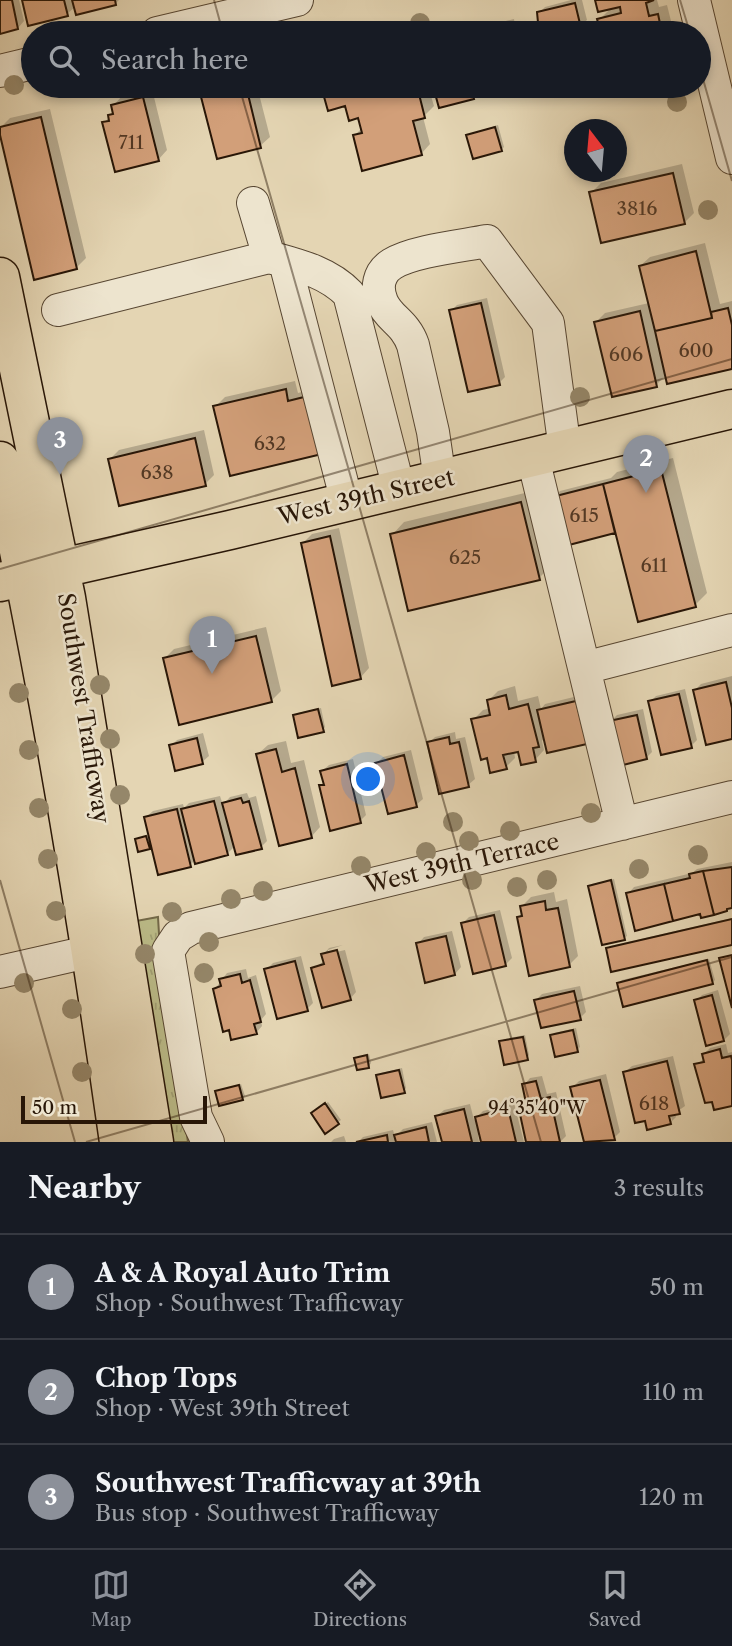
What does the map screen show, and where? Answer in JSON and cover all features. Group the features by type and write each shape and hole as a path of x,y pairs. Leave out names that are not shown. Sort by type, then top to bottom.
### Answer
{"main road":[{"name":"Southwest Trafficway","path":"0,277 29,576 92,951 119,1142"},
{"name":"West 39th Street","path":"29,576 732,409"},
{"name":"Southwest Trafficway","path":"0,461 29,576 154,1142"}],"street":[{"path":"208,21 297,0"},
{"path":"694,0 699,21"},
{"path":"0,71 21,66"},
{"path":"711,71 732,158"},
{"path":"253,203 277,260 347,502"},
{"path":"440,480 433,432 409,332 382,304 379,282 382,274 392,264 444,249 487,241 548,323 549,454 584,668 622,824"},
{"path":"58,310 277,260 337,281 349,294 399,489"},
{"path":"584,668 732,630"},
{"name":"West 39th Terrace","path":"208,1142 195,1117 168,951 178,936 191,928 732,797"},
{"path":"0,972 92,951"}],"green space":[{"path":"158,917 160,951 188,1142 170,1142 136,921"}],"building":[{"path":"0,0 12,0 18,29 0,34"},
{"path":"22,0 64,0 68,16 48,21 27,21"},
{"path":"72,0 115,0 116,5 76,15"},
{"path":"595,0 654,0 646,3 649,16 658,14 659,21 598,21 621,13 620,7 598,12"},
{"path":"575,3 579,21 538,21 537,12"},
{"path":"143,98 159,161 115,172 102,122 109,121 108,115 113,114 111,105"},
{"path":"201,98 249,98 261,148 217,159"},
{"path":"324,98 420,98 425,118 413,121 422,155 362,171 353,135 362,133 358,118 349,121 345,106 328,111"},
{"path":"436,98 474,99 439,108"},
{"path":"41,117 77,269 34,280 0,127"},
{"path":"495,127 502,151 473,159 466,135"},
{"path":"673,173 685,224 601,243 589,192"},
{"path":"696,251 712,318 655,331 639,266"},
{"path":"481,303 500,385 468,392 449,310"},
{"path":"728,308 732,325 732,369 667,384 655,331 712,318 711,312"},
{"path":"640,311 657,387 612,397 594,322"},
{"path":"286,389 288,401 308,396 322,454 230,476 213,406"},
{"path":"195,438 206,486 119,506 108,459"},
{"path":"661,469 696,607 638,622 603,484"},
{"path":"603,484 615,533 565,546 552,497"},
{"path":"521,502 540,580 408,611 390,534"},
{"path":"330,536 361,679 332,686 301,543"},
{"path":"256,636 272,702 179,725 163,658"},
{"path":"726,682 732,708 732,739 706,745 693,690"},
{"path":"679,694 692,748 661,755 648,701"},
{"path":"506,695 509,709 528,704 539,747 533,748 536,762 521,765 518,752 503,755 507,769 490,773 487,758 481,760 471,719 490,715 487,700"},
{"path":"576,701 587,744 547,753 537,710"},
{"path":"318,709 324,732 298,738 293,715"},
{"path":"637,715 647,759 619,766 609,721"},
{"path":"449,737 450,744 459,742 469,787 439,794 427,742"},
{"path":"197,738 203,764 175,771 169,745"},
{"path":"276,749 282,772 295,768 312,838 279,846 256,754"},
{"path":"404,755 417,807 388,814 375,763"},
{"path":"347,764 361,823 330,831 319,785 324,785 320,771"},
{"path":"241,798 243,803 249,801 262,849 236,855 222,803"},
{"path":"214,801 228,855 195,864 181,809"},
{"path":"177,809 191,867 158,875 144,817"},
{"path":"146,836 150,849 138,852 135,839"},
{"path":"732,867 732,908 714,915 703,871"},
{"path":"703,871 714,915 701,918 700,914 673,921 664,884 690,878 689,874"},
{"path":"611,880 625,940 602,945 588,886"},
{"path":"664,884 673,921 635,931 626,893"},
{"path":"545,901 546,910 558,908 570,967 529,976 517,917 522,916 520,906"},
{"path":"494,915 506,966 473,974 461,923"},
{"path":"732,919 732,945 611,972 606,948"},
{"path":"446,936 455,975 425,983 416,943"},
{"path":"337,950 351,1000 322,1008 311,968 324,964 321,954"},
{"path":"732,955 732,1008 719,958"},
{"path":"707,960 713,984 623,1007 617,983"},
{"path":"295,961 308,1011 277,1019 264,969"},
{"path":"240,974 242,983 250,980 261,1022 254,1024 257,1034 231,1040 229,1030 223,1032 213,989 221,986 219,979"},
{"path":"574,991 581,1020 541,1028 534,1000"},
{"path":"712,995 724,1041 706,1046 694,1000"},
{"path":"573,1030 578,1052 555,1057 550,1035"},
{"path":"523,1037 528,1060 504,1065 499,1041"},
{"path":"720,1049 722,1058 731,1056 732,1060 732,1106 714,1110 712,1102 705,1103 694,1064 704,1062 702,1054"},
{"path":"367,1055 369,1068 357,1070 354,1058"},
{"path":"667,1061 680,1114 669,1116 671,1124 647,1130 645,1121 635,1123 623,1072"},
{"path":"399,1070 405,1093 381,1098 376,1075"},
{"path":"600,1080 615,1140 584,1142 570,1087"},
{"path":"536,1081 541,1099 550,1097 560,1142 526,1142 518,1105 526,1103 522,1084"},
{"path":"239,1085 243,1100 219,1106 215,1091"},
{"path":"325,1103 339,1124 325,1134 311,1113"},
{"path":"508,1108 516,1142 481,1142 475,1117"},
{"path":"464,1109 472,1142 442,1142 435,1116"},
{"path":"426,1127 429,1142 396,1142 394,1135"},
{"path":"387,1135 388,1142 356,1142"}],"place":[{"name":"Southwest Trafficway at 39th","path":"60,475"},
{"name":"Chop Tops","path":"646,493"},
{"name":"A & A Royal Auto Trim","path":"212,674"}]}
